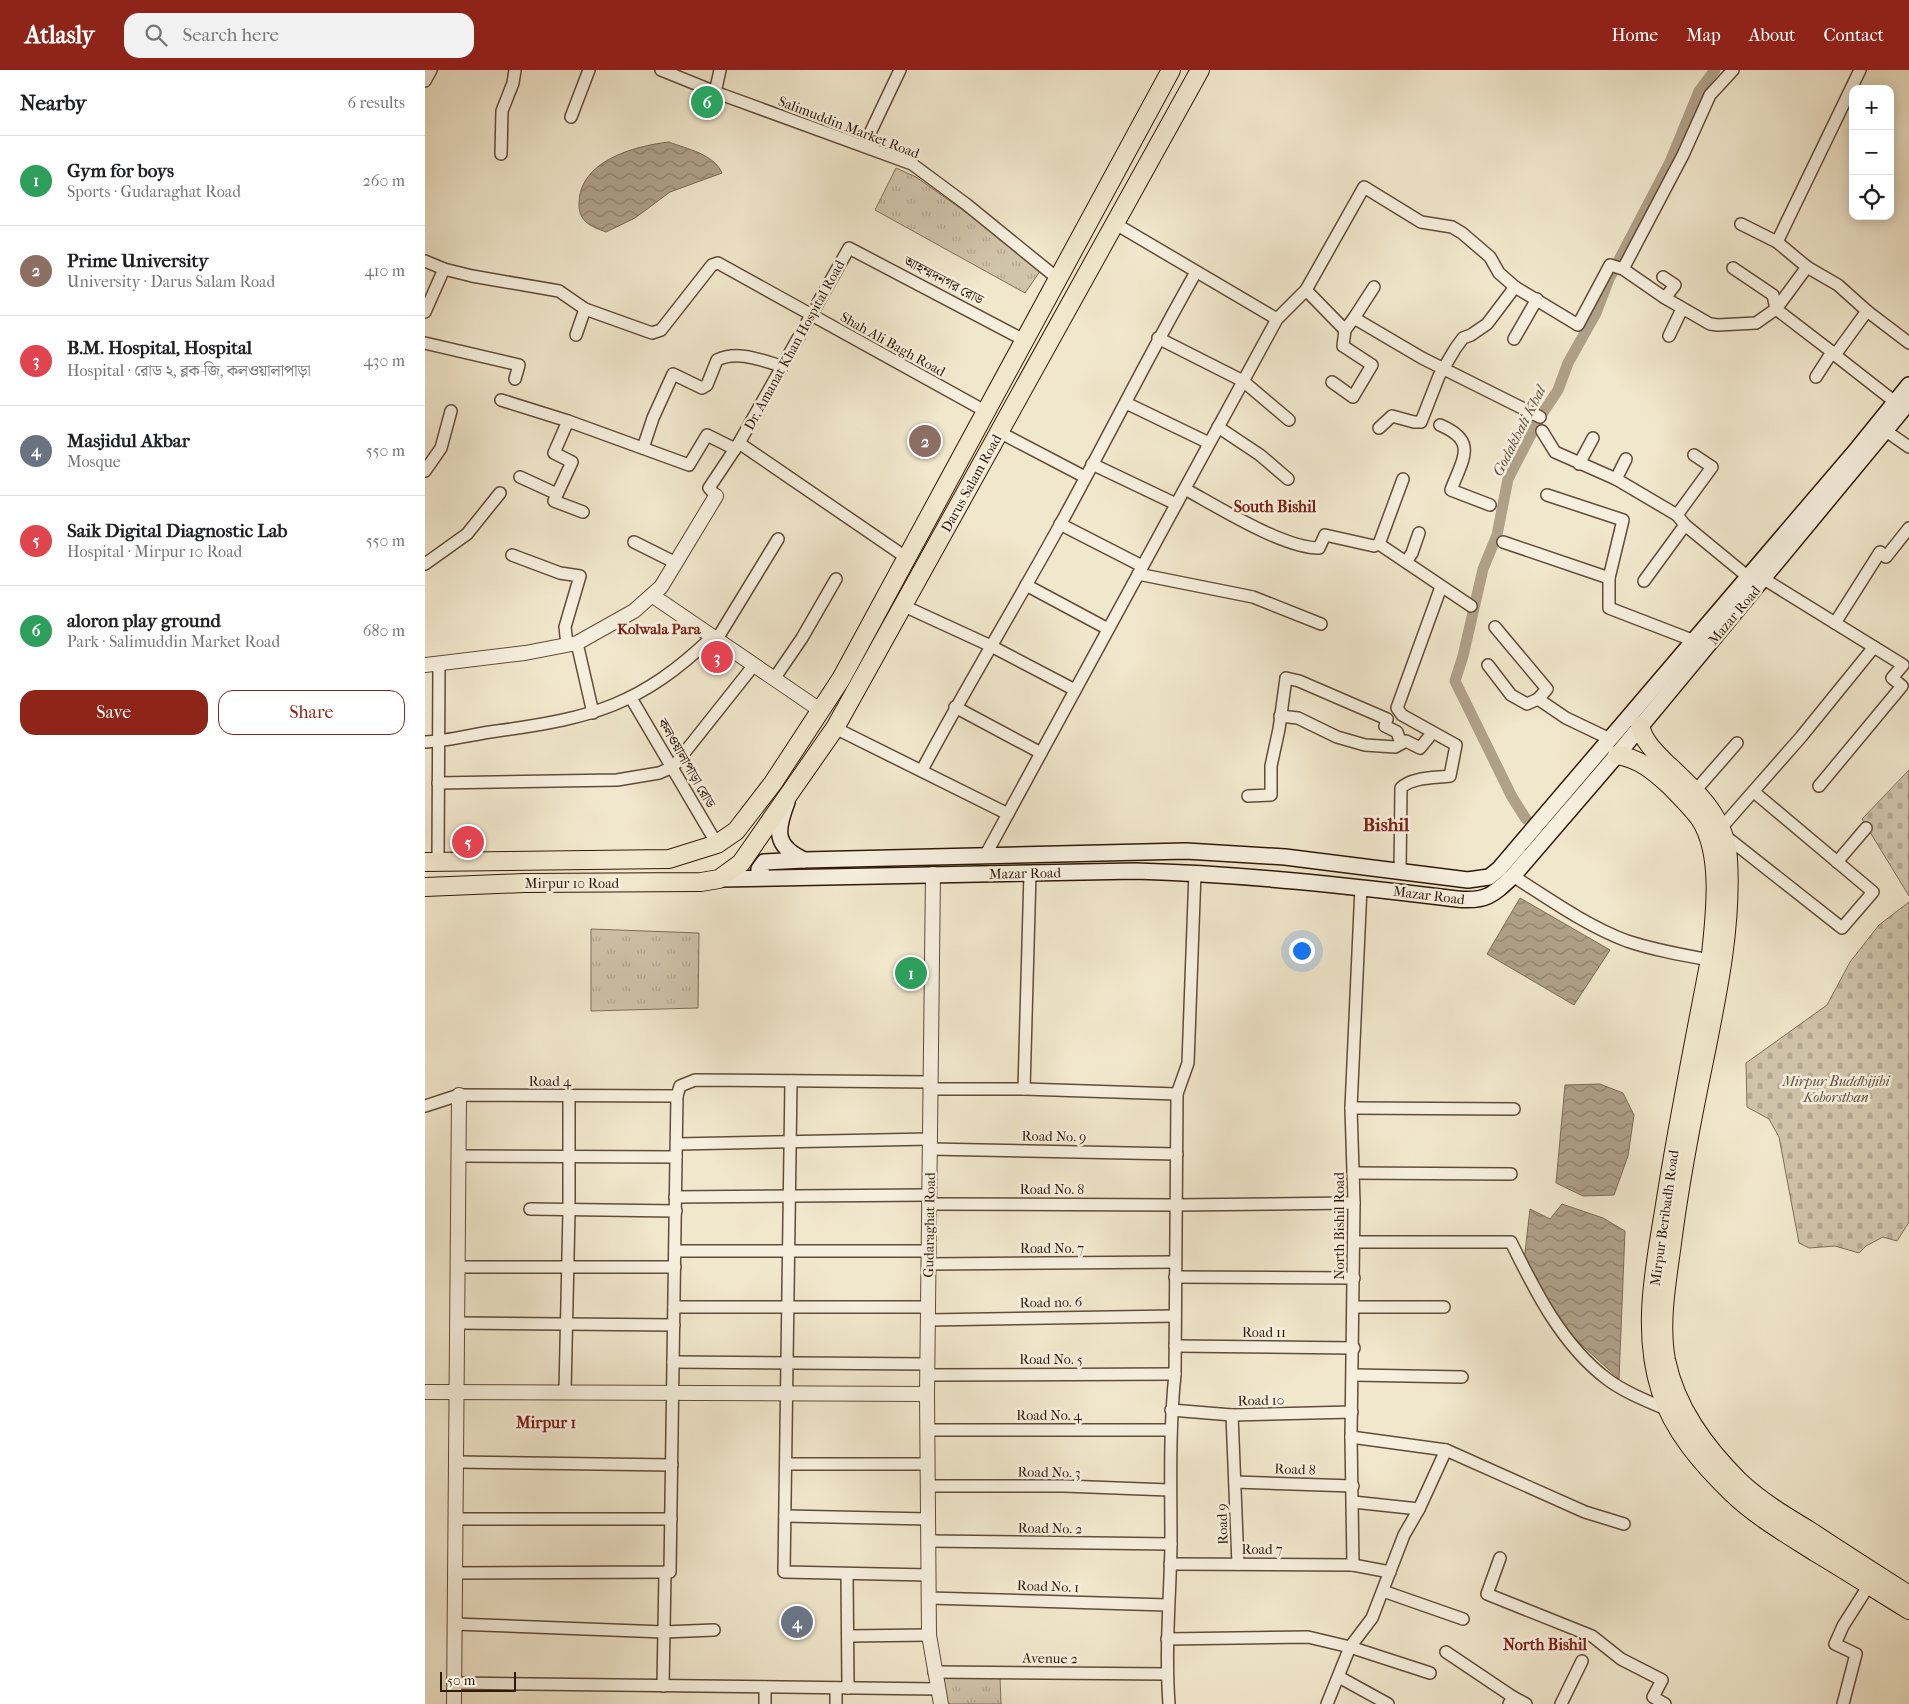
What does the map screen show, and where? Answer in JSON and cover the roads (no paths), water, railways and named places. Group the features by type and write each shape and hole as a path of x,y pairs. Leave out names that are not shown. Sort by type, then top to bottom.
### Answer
{"main road":[{"name":"Darus Salam Road","path":"717,844 730,837 773,783 856,653 982,416 1171,70"},
{"name":"Darus Salam Road","path":"719,879 741,863 835,728 1200,70"},
{"name":"Mazar Road","path":"1634,721 1692,640 1886,431 1902,402 1909,384"},
{"name":"Mazar Road","path":"719,879 933,874 1195,872 1284,878 1481,900 1493,884 1499,869 1634,721 1754,575 1902,402"},
{"path":"982,416 1002,427"},
{"name":"Mirpur Beribadh Road","path":"1634,721 1650,746 1695,791 1717,818 1723,831 1714,926 1715,957 1674,1146 1659,1240 1651,1322 1659,1353 1691,1424 1736,1478 1770,1506 1909,1594"},
{"name":"Mazar Road","path":"764,877 759,869 764,862 1186,851 1285,857 1493,884 1513,876 1610,746"},
{"name":"Mirpur Beribadh Road","path":"1610,746 1639,761 1679,795 1700,820 1712,847 1721,858"},
{"path":"1639,761 1650,746"},
{"path":"789,796 781,816 779,834 785,848 804,860"},
{"name":"Mirpur 10 Road","path":"431,862 669,858 717,844"},
{"path":"933,857 933,874"},
{"path":"1284,878 1285,857"},
{"path":"1361,867 1361,887"},
{"name":"Mirpur 10 Road","path":"425,887 524,883 701,882 719,879"},
{"path":"1468,880 1468,900"},
{"name":"Mirpur Beribadh Road","path":"1659,1353 1661,1392 1668,1410 1695,1452 1748,1507 1789,1536 1909,1610"}],"street":[{"path":"425,81 431,70"},
{"path":"501,154 503,111 513,83 515,70"},
{"path":"571,116 589,70"},
{"path":"715,93 720,70"},
{"path":"867,147 871,132 900,70"},
{"path":"985,856 1277,319 1306,290 1364,187 1421,222 1452,227 1462,233 1490,256 1499,273 1515,288 1537,299 1578,325 1618,268 1683,155 1710,95 1733,70"},
{"path":"1777,242 1860,70"},
{"name":"Salimuddin Market Road","path":"668,71 715,93 912,164 966,204 1057,278"},
{"path":"1114,223 1277,319"},
{"path":"1741,224 1777,242 1807,267 1838,285 1867,311 1907,336"},
{"name":"Dr. Amanat Khan Hospital Road","path":"716,496 709,488 737,446 849,248"},
{"name":"আহম্মদনগর রোড","path":"849,248 1024,340"},
{"name":"Shah Ali Bagh Road","path":"425,260 444,269 559,292 585,309 652,333 664,327 712,265 718,263 982,416"},
{"path":"1618,268 1682,309 1710,324 1718,325 1756,323 1776,308 1807,267"},
{"path":"1733,268 1773,295 1776,308 1833,354 1902,402"},
{"path":"425,312 444,269"},
{"path":"922,770 955,707 1060,524 1126,403 1158,338 1196,272"},
{"path":"1663,277 1675,285 1665,298"},
{"path":"1332,382 1353,397 1372,365 1343,346 1345,330 1374,287"},
{"path":"1379,428 1393,416 1421,422 1443,368 1463,338 1487,324 1515,288"},
{"path":"1306,290 1345,330"},
{"path":"1514,339 1537,299"},
{"path":"576,335 585,309"},
{"path":"1669,336 1682,309"},
{"path":"1816,377 1867,311"},
{"path":"1354,318 1443,368 1540,417"},
{"path":"1158,338 1243,381 1289,420"},
{"path":"425,343 519,365 515,379"},
{"path":"643,448 653,418 673,374 702,388 707,385 717,360 723,357 748,356 781,366"},
{"path":"501,400 568,421 689,465 707,435 737,446 907,558"},
{"path":"1126,403 1209,443"},
{"path":"425,471 441,448 451,412"},
{"path":"568,421 553,453 572,462 554,501 583,512"},
{"path":"1440,424 1460,435 1464,442 1464,455 1451,490 1491,505"},
{"path":"1002,427 1085,477"},
{"path":"1218,427 1260,455 1289,479"},
{"path":"1542,431 1555,452 1616,479 1677,515 1685,525 1754,575 1903,665 1893,678 1903,686 1819,786"},
{"path":"1886,431 1909,447"},
{"path":"1579,464 1593,438"},
{"path":"1677,515 1712,467 1694,454"},
{"path":"1616,479 1625,459"},
{"path":"1092,464 1176,504"},
{"path":"520,477 557,494"},
{"path":"1379,544 1403,479"},
{"path":"1185,488 1286,542 1309,548 1319,548 1325,535 1373,546 1379,544"},
{"path":"425,564 467,534 500,492"},
{"path":"1547,495 1623,520 1609,578 1609,608 1692,640"},
{"path":"425,665 572,644 615,623 653,596 676,563 716,496"},
{"path":"1060,524 1140,570 1253,597 1321,624"},
{"path":"1644,581 1685,525"},
{"path":"1835,623 1880,552 1886,558 1909,528"},
{"path":"1405,562 1412,553 1419,532"},
{"path":"425,742 539,726 593,713 631,698 688,660 715,638 778,539"},
{"path":"634,542 676,563"},
{"path":"1503,542 1609,578"},
{"path":"1379,544 1471,606"},
{"path":"512,555 561,573 580,576 565,628 572,644 593,713"},
{"path":"774,679 802,638 836,579"},
{"path":"1026,585 1108,629"},
{"path":"1401,871 1401,788 1418,781 1450,776 1456,744 1402,715 1397,708 1441,586"},
{"path":"653,596 820,710"},
{"path":"904,606 991,646 1075,690"},
{"path":"1488,665 1511,695 1527,704 1538,699 1547,689 1495,627"},
{"path":"1754,792 1873,892 1841,928 1723,831 1754,792 1874,647"},
{"path":"431,862 438,783 439,664"},
{"path":"438,783 617,780 659,774 673,767 753,665"},
{"path":"1248,796 1271,795 1271,766 1286,678 1299,681 1387,719 1385,726 1397,732 1402,741 1421,748 1429,737"},
{"name":"কলওয়ালাপাড়া রোড","path":"631,698 717,844"},
{"path":"1538,699 1610,746"},
{"path":"955,707 1041,753"},
{"path":"1280,716 1298,718 1337,737 1365,745 1395,747 1402,741"},
{"path":"835,728 1008,814"},
{"path":"1695,791 1737,743"},
{"path":"1837,862 1866,828"},
{"path":"1169,1704 1167,1605 1171,1544 1169,1490 1171,1410 1175,1374 1177,1094 1188,1063 1195,872"},
{"path":"1025,1089 1030,873"},
{"name":"Gudaraghat Road","path":"933,874 927,1394 929,1635 937,1690 941,1704"},
{"path":"1513,876 1588,921 1627,940 1656,950 1715,957"},
{"name":"North Bishil Road","path":"1353,1564 1351,1412 1354,1375 1354,1203 1351,1108 1361,887"},
{"path":"455,1573 670,1572 677,1096 680,1086 695,1080 791,1081 1177,1094"},
{"path":"791,1081 784,1572 929,1575"},
{"path":"454,1704 459,1095"},
{"name":"Road 4","path":"425,1106 459,1095 677,1096"},
{"path":"565,1392 569,1211 569,1096"},
{"path":"1351,1108 1514,1109"},
{"name":"Road No. 9","path":"677,1144 790,1142 930,1144 1177,1154"},
{"path":"459,1156 676,1157"},
{"path":"1353,1173 1511,1174"},
{"name":"Road No. 8","path":"675,1197 789,1196 1175,1205 1354,1203"},
{"path":"529,1210 676,1211"},
{"path":"1354,1242 1511,1242 1534,1288 1558,1326 1586,1361 1607,1380 1668,1410"},
{"name":"Road No. 7","path":"675,1251 789,1251 929,1257 1175,1262"},
{"path":"458,1266 675,1267"},
{"path":"1175,1277 1354,1278"},
{"name":"Road no. 6","path":"674,1307 789,1307 928,1313 1175,1316"},
{"path":"1354,1307 1444,1307"},
{"path":"458,1323 674,1325"},
{"name":"Road 11","path":"1175,1346 1354,1348"},
{"name":"Road No. 5","path":"673,1362 788,1363 928,1370 1175,1374"},
{"path":"1354,1375 1461,1377"},
{"path":"425,1392 927,1394"},
{"name":"Road 10","path":"1171,1410 1232,1415 1351,1412"},
{"name":"Road 9","path":"1232,1415 1238,1564"},
{"name":"Road No. 4","path":"928,1430 1171,1430"},
{"path":"1351,1436 1446,1450 1585,1512 1624,1524"},
{"path":"1327,1704 1350,1647 1372,1618 1404,1535 1419,1510 1446,1450"},
{"path":"457,1462 672,1465"},
{"path":"786,1464 928,1464"},
{"name":"Road 8","path":"1235,1482 1353,1486"},
{"name":"Road No. 3","path":"928,1486 1064,1486 1169,1490"},
{"path":"1353,1502 1419,1510"},
{"path":"785,1516 929,1519"},
{"path":"456,1519 671,1519"},
{"name":"Road No. 2","path":"929,1541 1171,1544"},
{"path":"1500,1558 1487,1594 1592,1636 1621,1659 1662,1680 1653,1697 1665,1704"},
{"name":"Road 7","path":"1170,1564 1353,1564 1390,1572"},
{"path":"663,1686 665,1572"},
{"path":"847,1574 848,1688"},
{"path":"1843,1704 1856,1654 1835,1644 1843,1626 1869,1585"},
{"path":"1383,1591 1463,1619"},
{"name":"Road No. 1","path":"929,1598 1167,1605"},
{"path":"455,1624 664,1632 714,1630"},
{"path":"847,1636 929,1635"},
{"path":"1167,1638 1308,1637 1350,1647 1430,1673"},
{"path":"1446,1652 1511,1700 1526,1704"},
{"path":"1561,1704 1582,1661"},
{"name":"Avenue 2","path":"934,1672 1167,1674"},
{"path":"1339,1677 1388,1704"},
{"path":"454,1683 937,1690"},
{"path":"765,1687 765,1704"},
{"path":"836,1688 836,1704"}],"water":[{"path":"669,142 692,150 713,161 722,173 670,192 635,218 606,232 591,226 584,220 581,216 579,205 581,190 588,177 598,167 611,158 625,152 640,147"},
{"path":"1520,898 1610,950 1574,1005 1487,954"},
{"path":"1600,1084 1623,1093 1634,1115 1628,1156 1614,1195 1583,1196 1556,1183 1565,1085"},
{"path":"1562,1204 1603,1218 1625,1231 1619,1379 1571,1335 1549,1305 1524,1261 1530,1209 1550,1219"}],"waterway":[{"name":"Godakhali Khal","path":"1526,819 1512,797 1455,681 1463,656 1483,569 1497,535 1508,479 1540,417 1558,390 1568,363 1596,313 1609,279 1670,162 1699,91 1715,70"}],"place":[{"name":"aloron play ground","path":"707,102"},
{"name":"Prime University","path":"925,441"},
{"name":"B.M. Hospital, Hospital","path":"717,657"},
{"name":"Saik Digital Diagnostic Lab","path":"468,842"},
{"name":"Gym for boys","path":"911,973"},
{"name":"Masjidul Akbar","path":"797,1622"}],"district":[{"name":"South Bishil","path":"1275,506"},
{"name":"Kolwala Para","path":"659,629"},
{"name":"Bishil","path":"1386,824"},
{"name":"Mirpur 1","path":"546,1422"},
{"name":"North Bishil","path":"1545,1644"}],"park label":[{"name":"Mirpur Buddhijibi Koborsthan","path":"1836,1090"}]}
